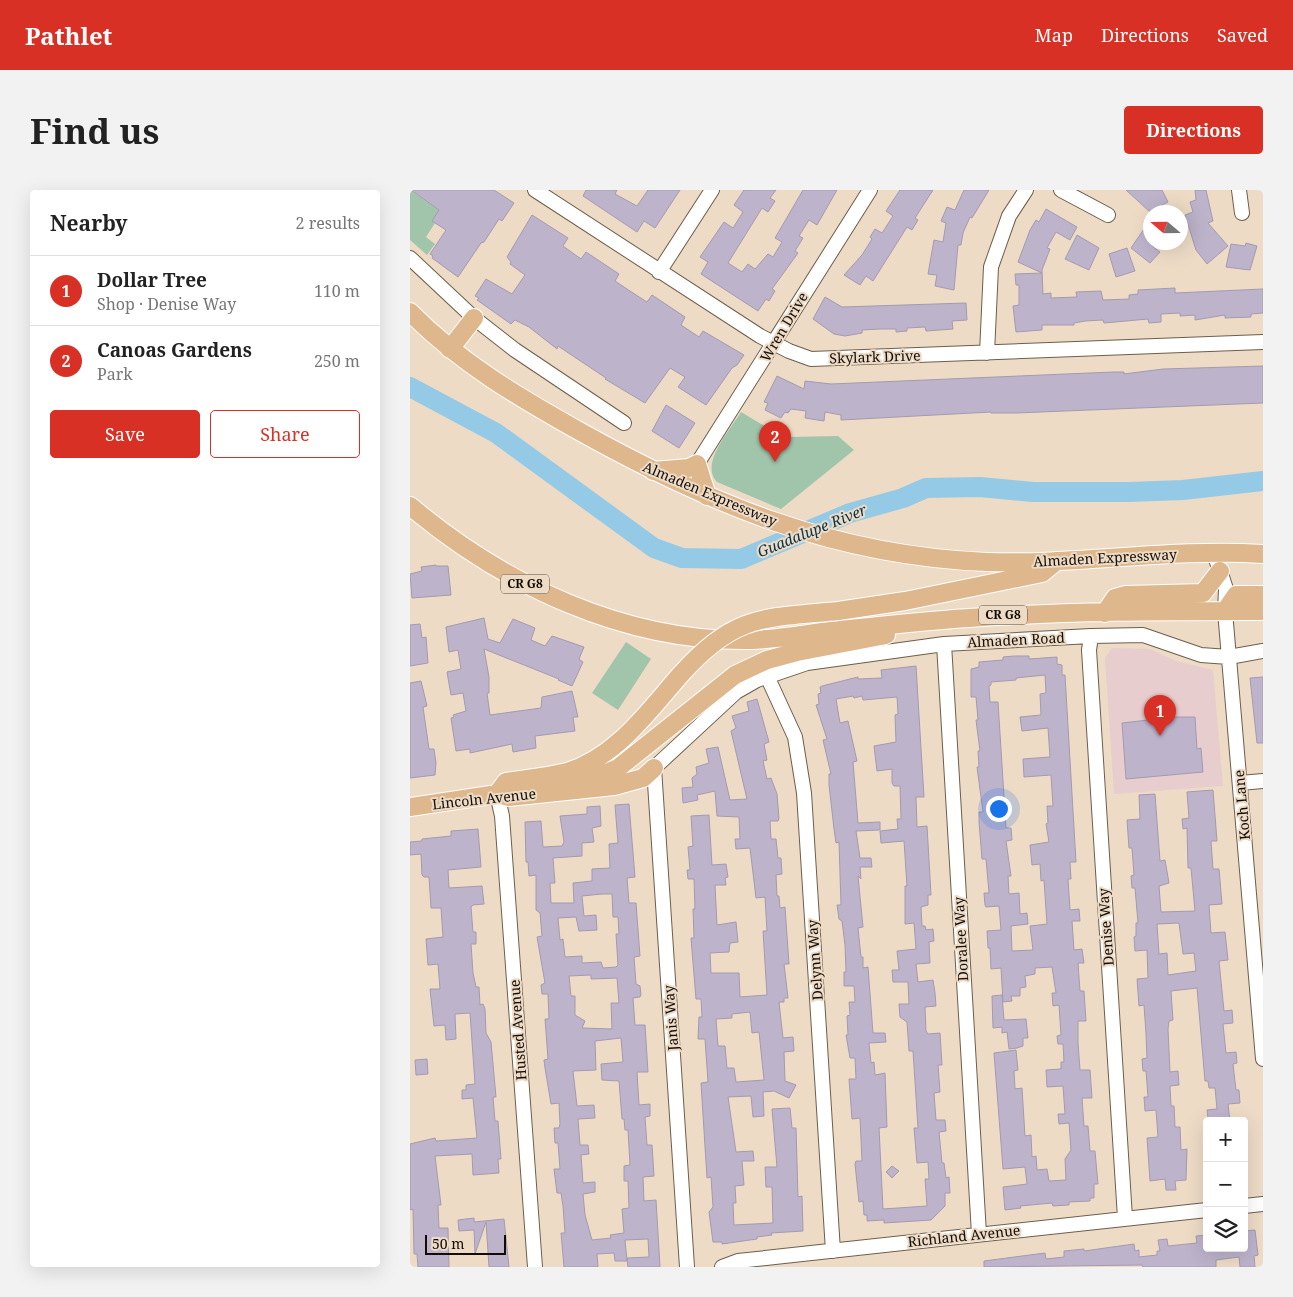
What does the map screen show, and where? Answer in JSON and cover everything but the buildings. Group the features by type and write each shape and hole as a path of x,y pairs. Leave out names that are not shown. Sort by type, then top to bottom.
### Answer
{"main road":[{"name":"Almaden Expressway","path":"410,312 450,349 506,390 652,471 707,496 775,523 819,536 909,554 986,562 1055,562 1214,553 1263,554"},
{"path":"450,349 474,318"},
{"path":"652,471 689,468 697,464 707,496"},
{"name":"CR G8","path":"410,506 466,549 522,582 568,603 623,621 678,634 731,639 770,638 1007,615 1263,611"},
{"path":"497,794 506,782 568,771 602,755 619,744 682,673 717,639 746,624 764,618 905,601 1042,573 1055,562"},
{"path":"1106,613 1115,598 1126,595 1203,594 1220,571"},
{"path":"1225,611 1236,595 1263,595"},
{"path":"558,791 603,776 618,768 735,675 767,660 798,652 884,636 901,625"},
{"path":"558,791 628,784 643,778 654,768"},
{"name":"Lincoln Avenue","path":"410,807 497,794 509,798 558,791"}],"street":[{"path":"659,272 712,190"},
{"name":"Wren Drive","path":"697,464 774,344 821,264 870,190"},
{"path":"987,353 991,267 1010,216 1026,190"},
{"path":"1061,190 1108,215"},
{"path":"1240,190 1242,213"},
{"name":"Skylark Drive","path":"544,192 659,272 774,344 810,358 1263,342"},
{"path":"410,258 474,318 554,378 624,423"},
{"name":"Koch Lane","path":"1214,553 1226,589 1225,611 1263,1059"},
{"name":"Almaden Road","path":"768,676 806,663 944,644 1091,636 1143,635 1159,639 1191,653 1229,656 1263,651"},
{"name":"Denise Way","path":"1091,636 1089,650 1125,1218"},
{"name":"Doralee Way","path":"944,644 979,1234"},
{"path":"654,768 736,692 768,676"},
{"name":"Delynn Way","path":"768,676 795,737 804,793 833,1251"},
{"name":"Janis Way","path":"654,768 686,1267"},
{"path":"1240,783 1263,781"},
{"name":"Husted Avenue","path":"497,794 502,816 536,1267"},
{"path":"1248,1206 1263,1204"},
{"name":"Richland Avenue","path":"722,1267 738,1261 1203,1210"}],"shaded area":[{"path":"1112,648 1150,649 1176,661 1213,670 1223,786 1114,794 1105,658"}],"green space":[{"path":"410,190 439,210 432,221 435,223 426,237 435,244 427,255 410,240"},
{"path":"741,412 778,434 790,437 838,436 854,450 781,509 717,482 712,475 714,456 718,447"},
{"path":"626,642 651,659 618,710 592,693"}],"waterway":[{"name":"Guadalupe River","path":"410,387 496,433 654,548 682,558 741,559 850,513 903,498 926,488 980,487 1033,492 1129,492 1183,490 1263,481"}],"place":[{"name":"Canoas Gardens","path":"775,462"},
{"name":"Dollar Tree","path":"1160,736"}]}
